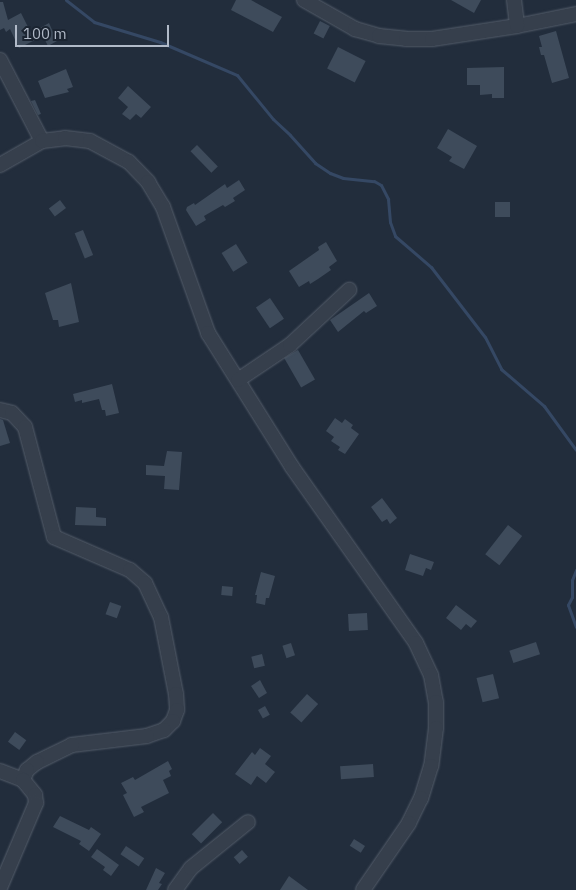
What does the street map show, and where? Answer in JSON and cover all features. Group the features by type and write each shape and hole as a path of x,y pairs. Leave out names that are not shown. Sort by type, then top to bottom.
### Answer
{"street":[{"path":"304,0 355,29 379,36 432,39 517,26 576,14"},
{"path":"514,0 517,26"},
{"path":"0,60 42,141"},
{"path":"0,165 42,141 65,138 90,141 129,162 148,182 163,207 208,333 292,467 416,643 431,675 436,702 436,728 428,774 421,798 409,823 363,890"},
{"path":"238,380 290,345 349,290"},
{"path":"0,410 12,413 25,427 54,537 130,570 145,583 161,617 176,694 177,710 173,721 164,730 147,736 72,745 36,762 27,770 23,780"},
{"path":"0,770 23,780 35,795 36,802 0,888"},
{"path":"175,890 191,868 248,822"}],"building":[{"path":"236,0 251,0 282,17 273,32 231,10"},
{"path":"451,0 481,0 474,13"},
{"path":"0,2 3,2 8,20 21,13 31,33 49,23 57,41 48,46 43,36 19,48 10,29 6,32 4,28 0,30"},
{"path":"320,21 330,26 323,38 314,33"},
{"path":"556,31 569,78 552,83 544,55 541,55 539,47 542,47 539,36"},
{"path":"338,47 366,61 355,82 327,68"},
{"path":"504,67 504,98 492,98 492,94 480,95 480,85 467,85 467,68"},
{"path":"66,69 73,87 67,89 69,92 45,98 38,81"},
{"path":"128,86 151,107 141,118 136,114 130,120 122,114 128,107 118,98"},
{"path":"35,100 41,114 38,115 31,101"},
{"path":"448,129 477,146 464,169 449,161 452,157 437,148"},
{"path":"197,145 218,167 211,173 191,151"},
{"path":"239,180 245,190 233,198 235,201 225,207 223,205 204,216 206,220 196,226 186,210 187,207 194,203 195,205 225,184 227,188"},
{"path":"60,200 66,208 55,216 49,208"},
{"path":"495,202 510,202 510,217 495,217"},
{"path":"83,230 93,255 85,258 75,233"},
{"path":"326,242 337,261 329,267 331,270 318,279 310,284 309,281 299,287 289,271 319,250 318,247"},
{"path":"236,244 248,263 233,272 222,253"},
{"path":"71,283 79,322 59,327 58,320 53,320 45,293"},
{"path":"369,293 377,306 366,313 364,311 338,332 330,320"},
{"path":"270,298 284,319 270,328 256,308"},
{"path":"298,350 315,379 301,387 284,358"},
{"path":"112,384 119,413 106,416 99,399 82,403 82,400 75,402 73,394"},
{"path":"335,418 342,423 345,419 353,425 351,428 359,434 345,454 338,450 340,447 331,441 334,437 326,431"},
{"path":"0,419 3,420 10,443 0,446"},
{"path":"167,451 182,452 179,490 164,489 165,476 146,475 146,465 164,466"},
{"path":"382,498 397,518 390,524 387,519 382,522 371,507"},
{"path":"76,507 96,508 96,517 106,518 106,526 75,525"},
{"path":"508,525 522,536 499,565 485,554"},
{"path":"410,554 434,562 431,570 426,568 423,576 405,570"},
{"path":"261,572 275,576 265,605 256,603 257,595 255,595"},
{"path":"222,586 233,587 232,596 221,595"},
{"path":"110,602 121,606 117,618 106,614"},
{"path":"456,605 477,621 471,628 466,624 461,630 446,618"},
{"path":"367,613 368,630 349,631 348,614"},
{"path":"536,642 540,654 513,663 509,651"},
{"path":"291,643 295,655 286,658 282,646"},
{"path":"262,654 265,666 254,668 251,657"},
{"path":"493,674 499,698 483,702 477,678"},
{"path":"260,680 267,693 259,698 251,686"},
{"path":"307,694 318,704 301,723 290,713"},
{"path":"265,706 270,715 263,719 258,710"},
{"path":"15,732 26,740 19,750 8,742"},
{"path":"260,748 271,756 265,764 275,772 266,783 257,776 251,785 235,774 252,752 255,755"},
{"path":"168,761 172,769 169,771 171,776 163,780 169,793 141,807 144,812 134,817 123,795 127,793 121,783 133,777 135,780"},
{"path":"373,764 374,777 341,779 340,766"},
{"path":"213,813 222,822 201,843 192,834"},
{"path":"60,816 89,830 91,827 101,834 89,851 79,844 81,841 53,827"},
{"path":"354,839 365,846 361,853 350,846"},
{"path":"126,846 144,858 139,867 120,854"},
{"path":"97,849 119,865 111,876 103,870 105,867 91,857"},
{"path":"242,850 248,857 240,864 234,857"},
{"path":"156,868 165,873 159,883 162,884 158,890 146,890"},
{"path":"289,876 308,890 280,890"}],"waterway":[{"path":"66,0 94,22 160,42 237,75 273,119 315,163 330,173 343,178 374,181 381,185 388,199 390,222 395,236 431,267 485,337 501,369 544,406 576,450"},
{"path":"576,570 572,580 572,597 568,605 576,627"}]}
